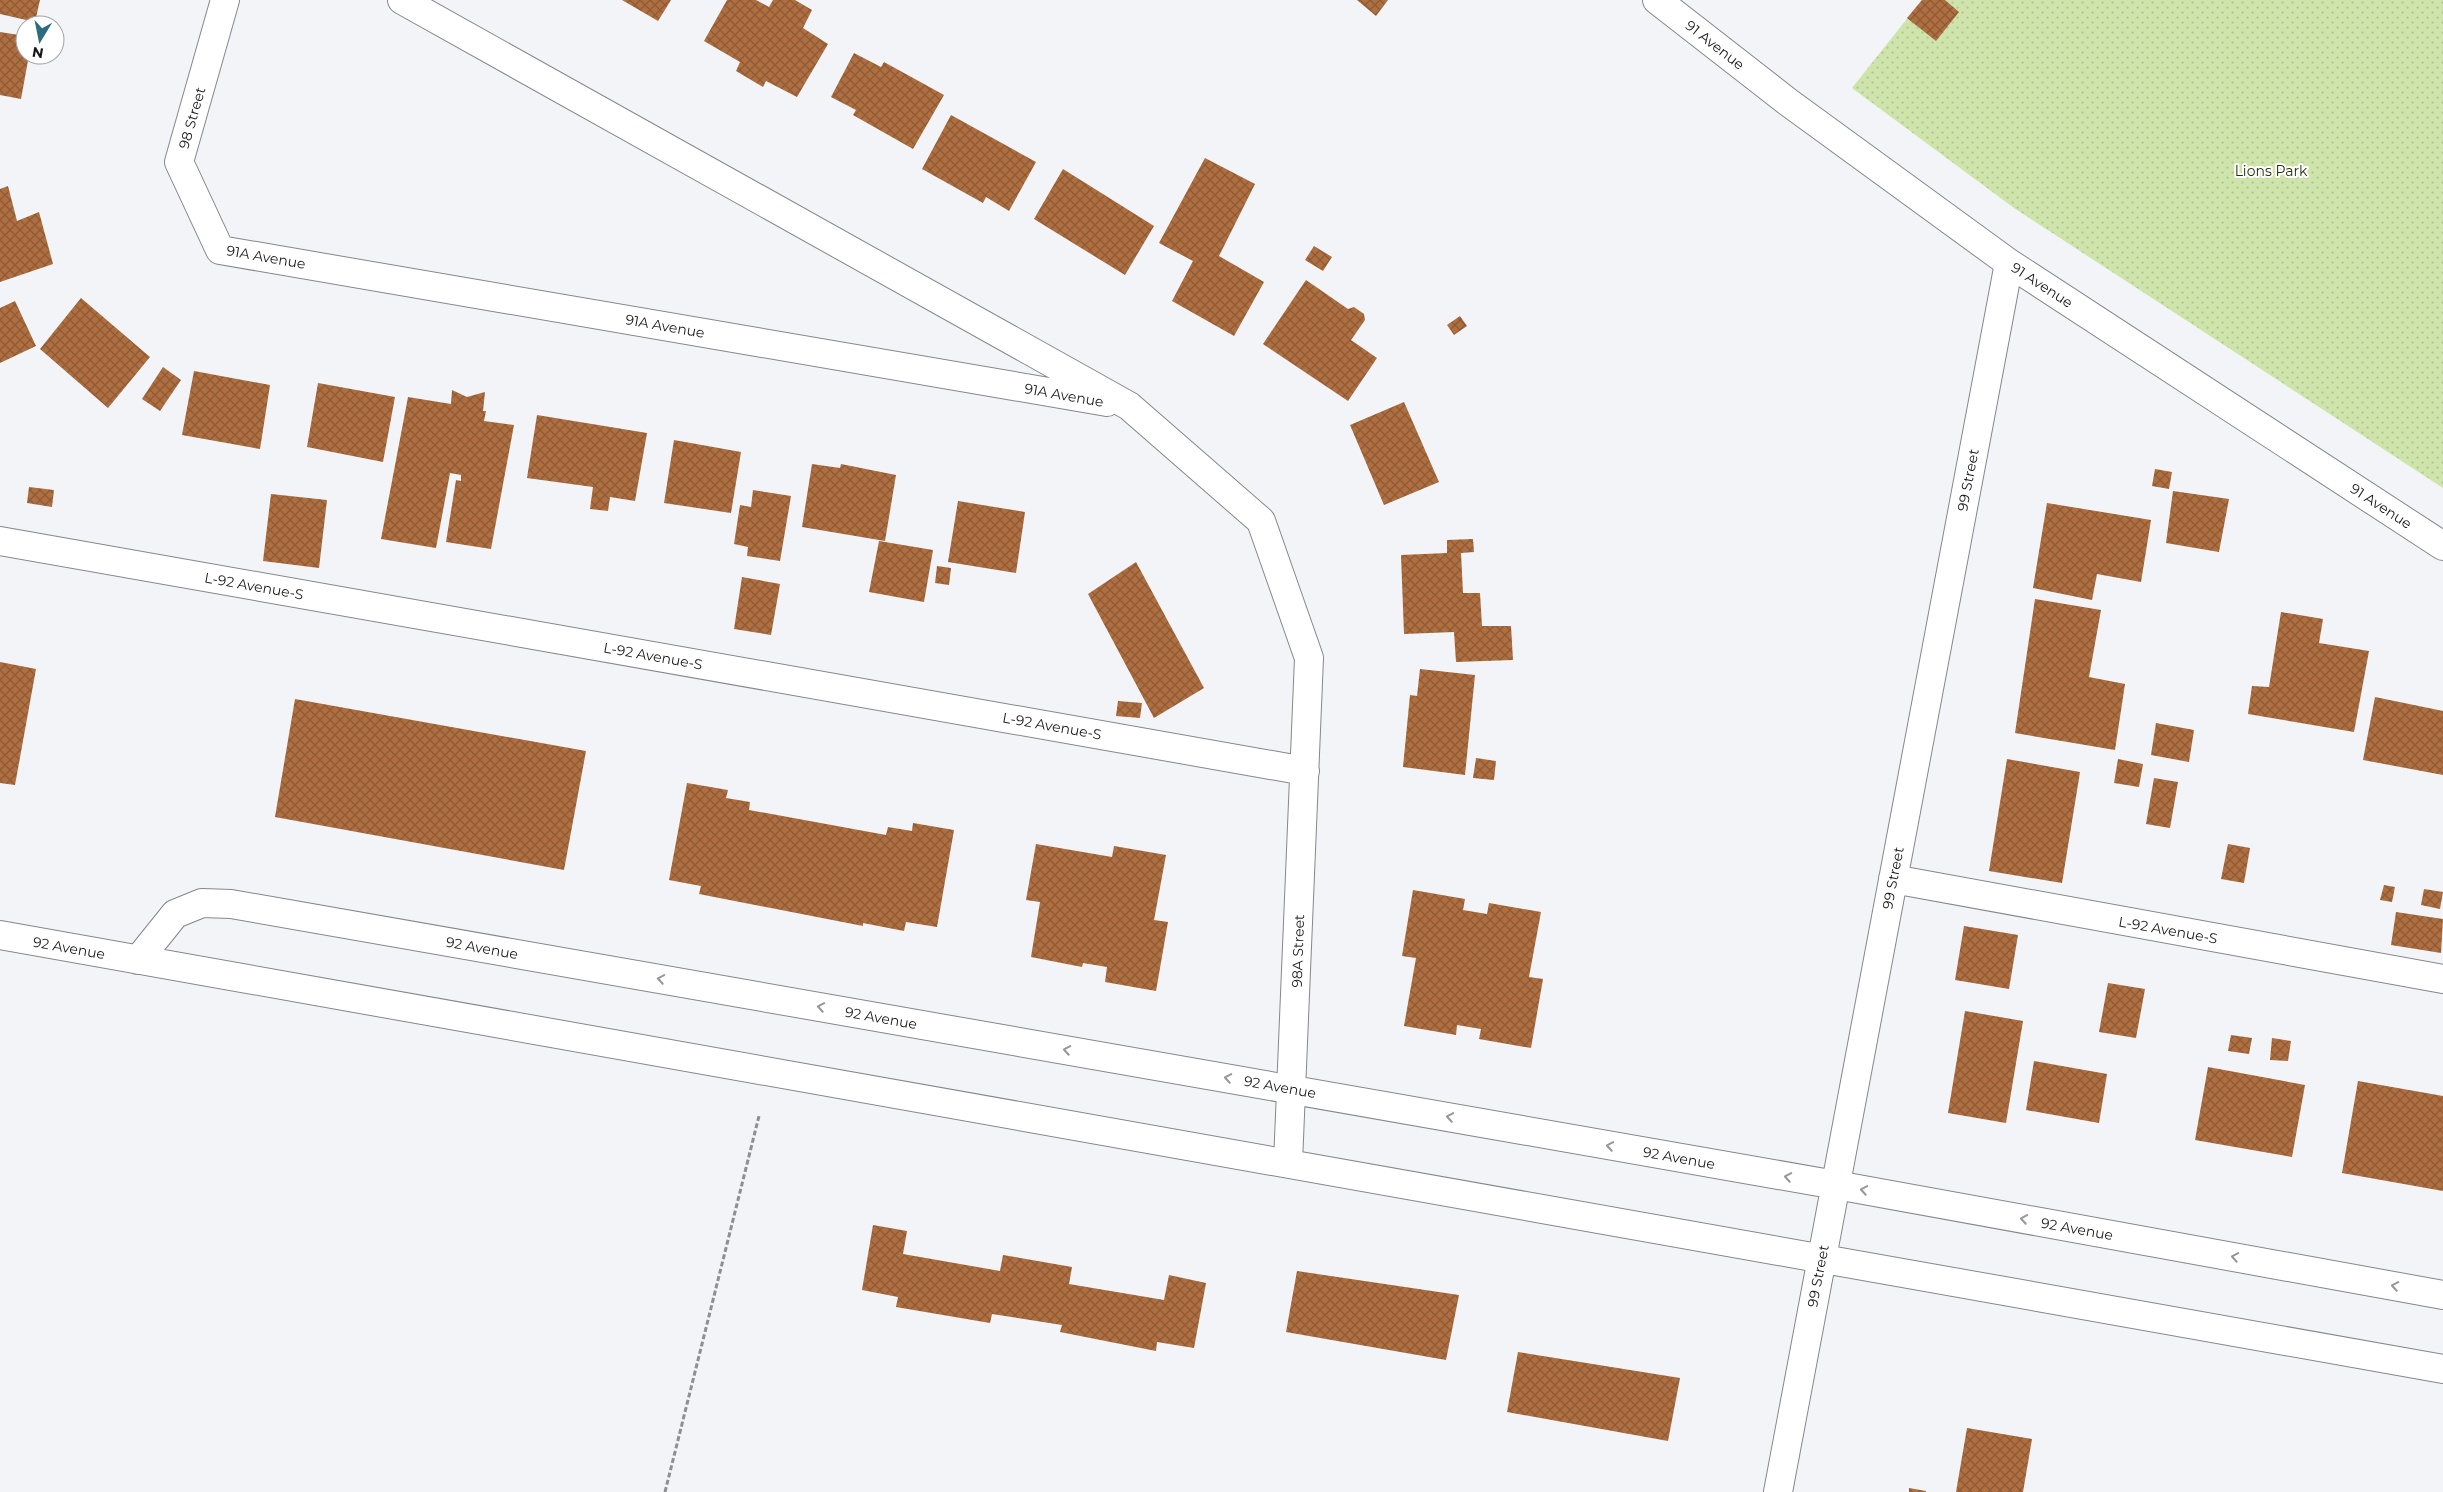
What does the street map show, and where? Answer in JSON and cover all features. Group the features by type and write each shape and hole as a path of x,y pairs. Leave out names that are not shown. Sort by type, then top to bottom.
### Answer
{"street":[{"name":"98 Street","path":"212,232 179,162 225,0"},
{"name":"91A Avenue","path":"402,0 1129,406 1261,521 1309,658 1306,738"},
{"name":"91 Avenue","path":"1657,0 1788,102 2009,263 2443,546"},
{"name":"91A Avenue","path":"212,232 220,250 1129,406"},
{"name":"99 Street","path":"1778,1492 2009,263"},
{"name":"L-92 Avenue-S","path":"0,541 1305,771"},
{"name":"98A Street","path":"1288,1162 1293,1090 1306,738"},
{"name":"L-92 Avenue-S","path":"1893,879 2443,979"},
{"name":"92 Avenue","path":"138,960 174,914 202,903 231,904 1836,1185 2443,1295"},
{"name":"92 Avenue","path":"0,936 1288,1162 1821,1260 2443,1369"}],"path":[{"path":"665,1492 759,1116"}],"green space":[{"name":"Lions Park","path":"1922,0 2443,0 2443,488 2014,208 1852,88"}],"building":[{"path":"0,0 40,0 37,15 15,15 15,17 0,14"},
{"path":"622,0 671,0 658,21"},
{"path":"727,0 756,0 769,7 773,0 795,0 812,10 803,28 828,44 797,97 766,81 763,87 736,71 740,62 704,41"},
{"path":"1357,0 1388,0 1376,16"},
{"path":"1922,0 1945,0 1959,12 1936,41 1907,18"},
{"path":"0,32 15,34 15,65 27,65 21,99 0,95"},
{"path":"854,53 881,67 884,62 944,95 913,149 853,115 856,110 831,97"},
{"path":"951,115 1036,162 1009,211 986,197 983,203 922,169"},
{"path":"1205,158 1255,184 1219,256 1264,282 1234,336 1172,301 1193,261 1159,243"},
{"path":"1063,169 1154,226 1125,275 1034,219"},
{"path":"8,186 17,221 39,212 53,264 0,282 0,189"},
{"path":"1314,246 1332,257 1323,271 1305,260"},
{"path":"1306,280 1348,309 1354,307 1364,314 1365,320 1351,340 1377,358 1348,401 1263,344"},
{"path":"81,298 150,357 108,408 40,349"},
{"path":"15,301 36,346 0,363 0,308"},
{"path":"1460,316 1467,326 1454,335 1447,325"},
{"path":"163,367 181,380 160,411 142,399"},
{"path":"194,371 270,385 260,449 182,435"},
{"path":"318,383 395,397 383,462 307,447"},
{"path":"452,390 467,397 485,392 483,411 486,411 484,421 514,425 491,549 446,542 456,480 461,481 461,475 450,473 436,548 381,539 408,397 451,404"},
{"path":"1404,402 1439,482 1384,505 1350,425"},
{"path":"537,415 647,433 635,501 610,497 608,511 590,509 593,487 527,478"},
{"path":"674,440 741,452 731,513 664,503"},
{"path":"812,464 840,468 841,464 896,475 885,541 802,527"},
{"path":"2155,469 2172,472 2169,489 2152,486"},
{"path":"29,487 54,490 52,507 27,503"},
{"path":"753,490 791,496 780,561 747,556 748,547 734,544 740,505 751,507"},
{"path":"2173,491 2229,499 2219,552 2166,543"},
{"path":"271,494 327,500 319,568 263,561"},
{"path":"958,501 1025,512 1016,573 948,562"},
{"path":"2047,503 2151,520 2141,582 2097,574 2092,600 2033,588"},
{"path":"1473,539 1474,552 1461,553 1463,593 1480,593 1482,626 1511,626 1513,660 1456,662 1454,632 1404,634 1401,555 1447,553 1447,540"},
{"path":"879,541 933,550 924,602 869,592"},
{"path":"1136,562 1204,688 1154,718 1088,594"},
{"path":"937,566 951,568 949,585 935,583"},
{"path":"742,577 780,584 771,635 734,629"},
{"path":"2035,599 2101,610 2089,677 2125,684 2115,750 2015,733"},
{"path":"2281,612 2323,619 2319,643 2369,651 2354,732 2248,714 2252,686 2269,687"},
{"path":"0,662 36,669 15,785 0,783"},
{"path":"1420,669 1475,675 1465,775 1403,767 1410,695 1417,696"},
{"path":"2375,697 2443,711 2443,775 2363,760"},
{"path":"295,699 586,751 564,870 275,817"},
{"path":"1118,701 1142,703 1140,718 1116,716"},
{"path":"2156,723 2194,730 2189,762 2151,755"},
{"path":"1476,758 1496,761 1494,780 1473,778"},
{"path":"2007,759 2080,772 2062,883 1989,871"},
{"path":"2118,759 2143,764 2139,787 2114,783"},
{"path":"2154,778 2178,782 2170,828 2146,824"},
{"path":"687,783 728,790 726,798 750,802 749,810 886,835 888,827 912,831 913,823 954,830 937,927 906,922 904,931 863,923 863,926 699,894 701,886 669,880"},
{"path":"1036,844 1112,857 1114,846 1166,855 1154,920 1168,922 1156,991 1105,982 1107,967 1083,963 1082,967 1031,957 1040,902 1026,900"},
{"path":"2228,844 2250,848 2244,883 2221,879"},
{"path":"2384,885 2395,887 2392,902 2380,900"},
{"path":"2424,889 2443,892 2440,909 2421,905"},
{"path":"1413,890 1465,899 1463,910 1487,914 1489,903 1541,912 1529,977 1543,979 1531,1048 1479,1039 1481,1029 1457,1025 1456,1035 1404,1026 1416,958 1402,956"},
{"path":"2396,912 2443,919 2441,953 2391,945"},
{"path":"1964,926 2018,935 2009,989 1955,980"},
{"path":"2108,983 2145,989 2136,1038 2099,1032"},
{"path":"1965,1011 2023,1021 2006,1123 1948,1113"},
{"path":"2231,1035 2252,1038 2249,1054 2228,1051"},
{"path":"2272,1038 2291,1041 2288,1061 2270,1060"},
{"path":"2034,1061 2107,1074 2099,1123 2026,1110"},
{"path":"2208,1067 2305,1085 2292,1157 2195,1140"},
{"path":"2358,1081 2443,1096 2443,1191 2342,1173"},
{"path":"873,1225 907,1231 903,1254 1000,1271 1003,1255 1072,1267 1069,1284 1164,1300 1169,1275 1206,1283 1194,1348 1157,1342 1156,1351 1060,1332 1062,1325 992,1314 990,1323 896,1307 898,1297 862,1290"},
{"path":"1297,1271 1459,1295 1446,1360 1286,1332"},
{"path":"1518,1352 1680,1378 1668,1441 1507,1412"},
{"path":"1967,1428 2032,1439 2023,1492 1956,1492"},
{"path":"1909,1488 1926,1491 1926,1492 1909,1492"}]}
